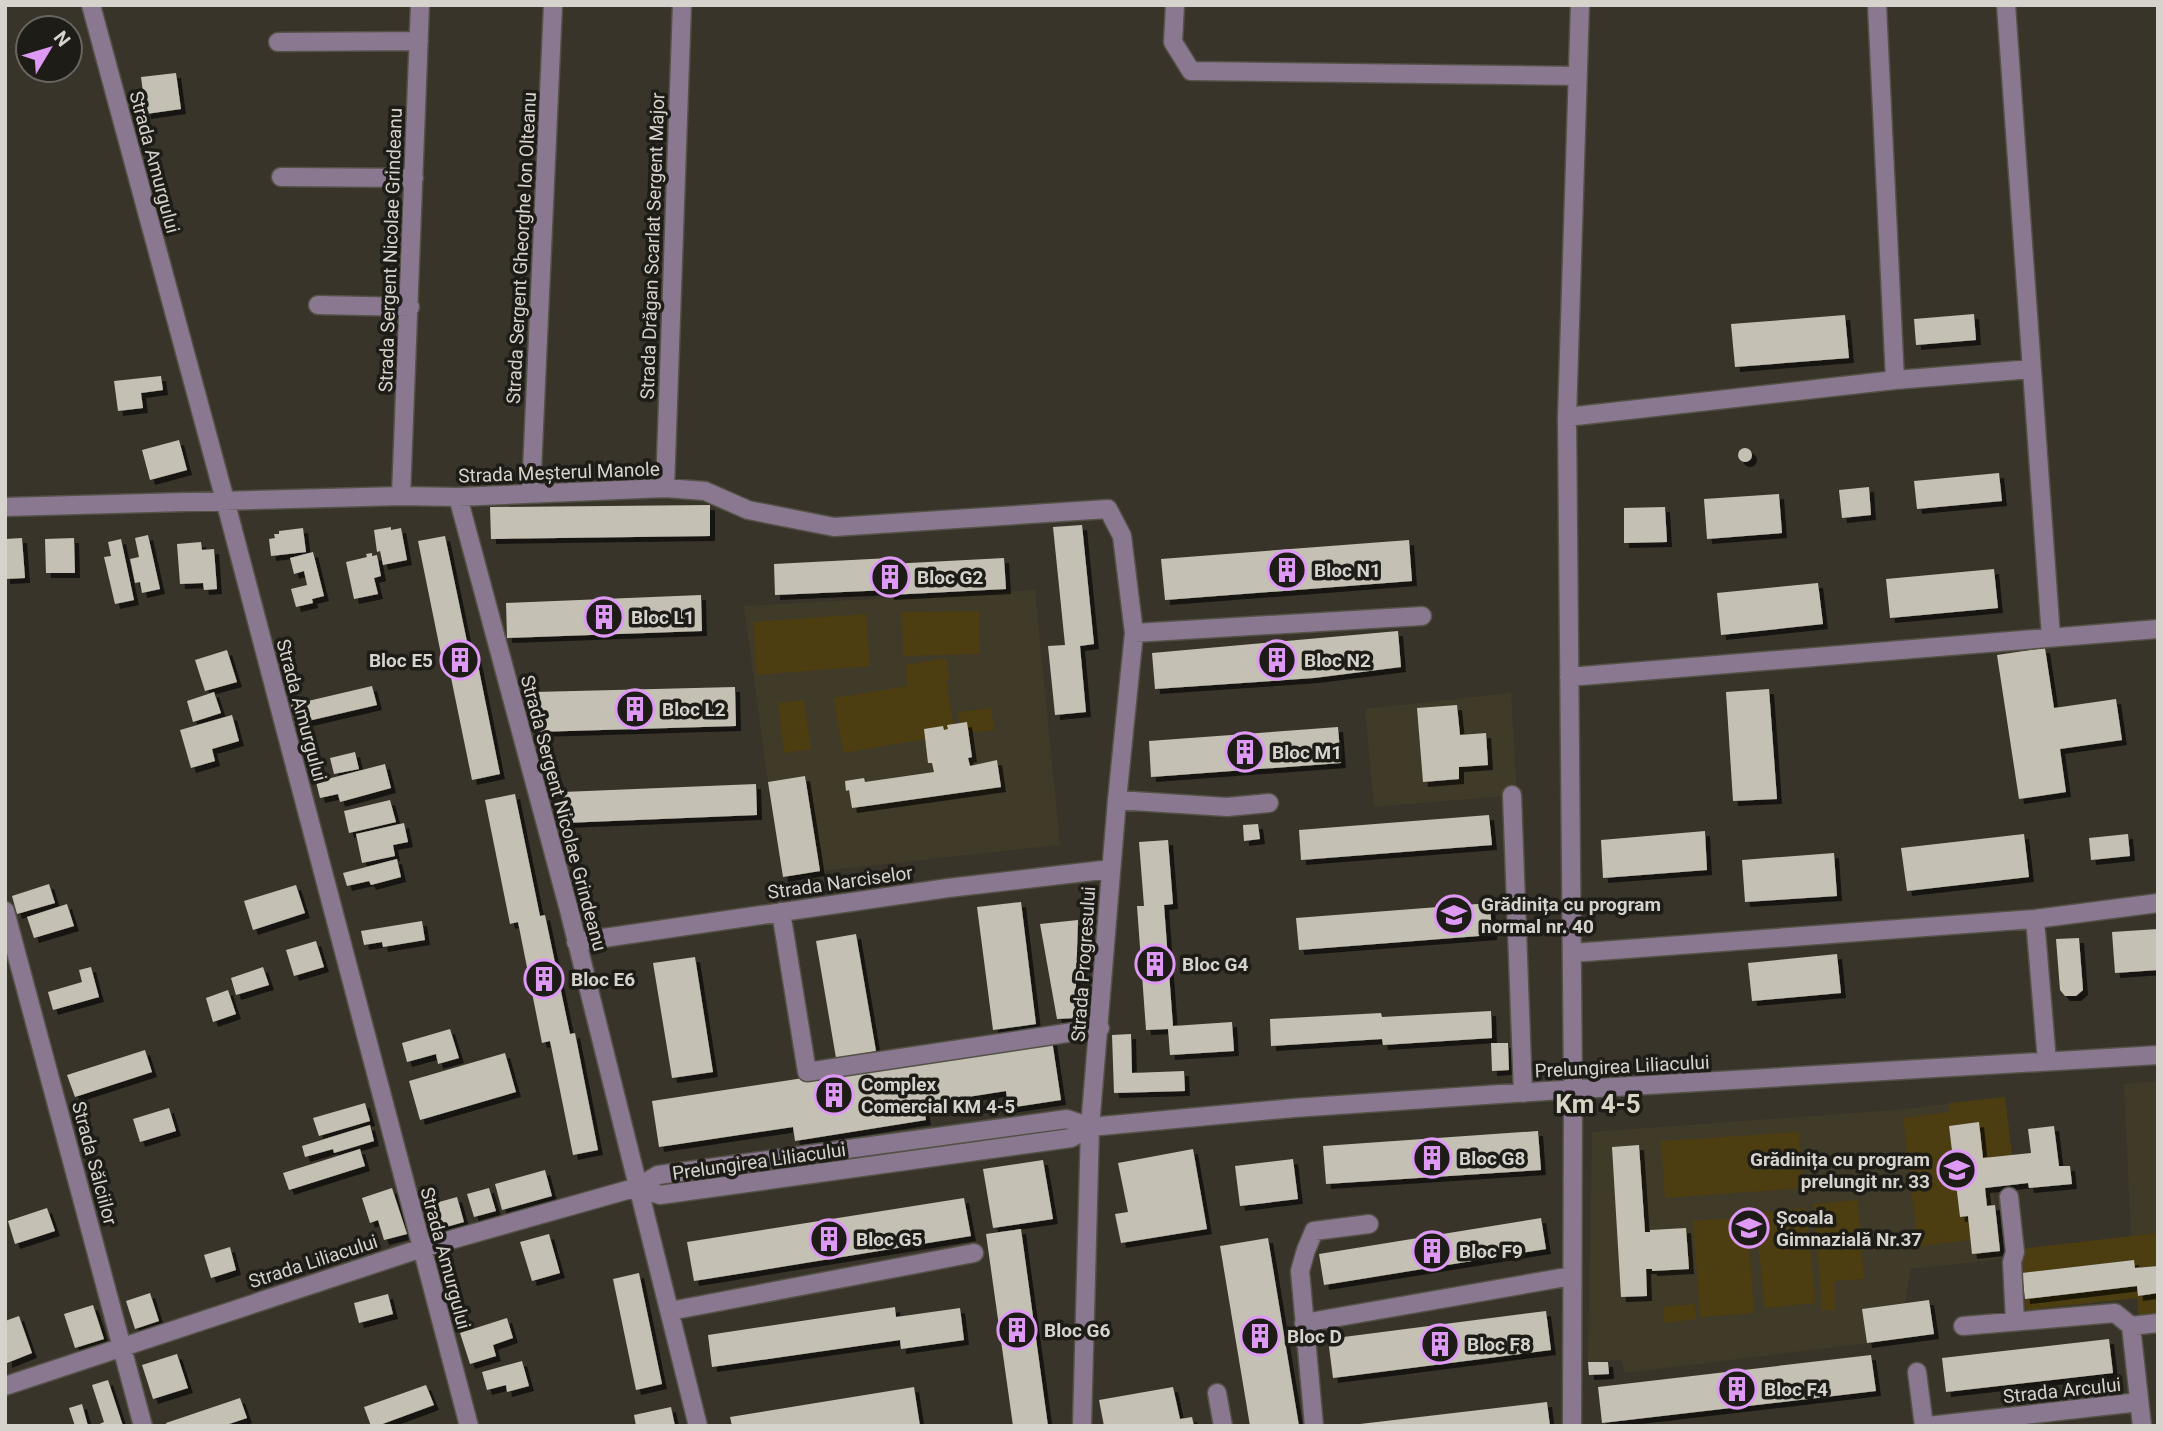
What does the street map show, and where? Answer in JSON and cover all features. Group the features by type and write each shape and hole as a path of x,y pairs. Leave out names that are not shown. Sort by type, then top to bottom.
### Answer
{"street":[{"name":"Strada Amurgului","path":"91,5 225,500 469,1426"},
{"name":"Strada Sergent Nicolae Grindeanu","path":"401,496 420,5"},
{"name":"Strada Sergent Gheorghe Ion Olteanu","path":"531,493 553,5"},
{"name":"Strada Drăgan Scarlat Sergent Major","path":"664,488 681,5"},
{"path":"1175,5 1173,42 1191,71 1577,76"},
{"path":"1572,1426 1573,1056 1567,416 1580,5"},
{"path":"1877,5 1895,380"},
{"path":"2006,5 2052,637"},
{"path":"278,43 419,41"},
{"path":"281,177 414,178"},
{"path":"318,305 410,307"},
{"path":"1567,416 1895,380 2032,369"},
{"name":"Strada Meșterul Manole","path":"5,507 401,496 458,497 664,488 705,491 748,510 834,527 1108,509"},
{"name":"Strada Sergent Nicolae Grindeanu","path":"458,497 576,942 698,1426"},
{"name":"Strada Progresului","path":"1082,1426 1090,1127 1100,1028 1116,800 1134,633 1122,536 1108,509"},
{"path":"1134,633 1422,616"},
{"path":"1569,677 2158,629"},
{"path":"1513,795 1523,1093"},
{"path":"1116,800 1227,807 1269,803"},
{"name":"Strada Narciselor","path":"576,942 958,887 1111,869"},
{"path":"1572,953 2035,919 2158,903"},
{"name":"Strada Sălciilor","path":"5,911 144,1426"},
{"path":"781,912 807,1072 1100,1028"},
{"path":"2035,919 2047,1061"},
{"name":"Prelungirea Liliacului","path":"638,1187 660,1195 1059,1140 1071,1138 1090,1127 1294,1108 2158,1055"},
{"name":"Strada Liliacului","path":"5,1386 422,1248 638,1187"},
{"path":"2009,1197 2015,1252 2012,1262 2015,1321"},
{"path":"1314,1426 1300,1271 1314,1231 1369,1224"},
{"path":"670,1311 974,1253"},
{"path":"1304,1323 1572,1276"},
{"path":"1963,1326 2115,1313 2131,1326 2158,1323"},
{"name":"Strada Arcului","path":"1926,1426 1979,1423 2139,1402 2131,1326"},
{"path":"1917,1372 1926,1426"},
{"path":"1217,1393 1223,1426"},
{"path":"2139,1402 2142,1426"}],"shaded area":[{"path":"1035,590 1060,845 820,871 805,776 768,782 744,606"},
{"path":"979,611 980,654 903,656 902,612"},
{"path":"866,614 870,666 757,675 753,622"},
{"path":"946,658 950,679 946,680 955,734 843,753 834,698 907,686 905,665"},
{"path":"1511,693 1517,795 1374,807 1365,709"},
{"path":"804,700 811,749 784,753 778,703"},
{"path":"991,708 994,730 960,734 958,712"},
{"path":"2158,1081 2158,1233 2131,1236 2124,1084"},
{"name":"Școala Gimnazială Nr.37","path":"2005,1097 2015,1184 1993,1187 2001,1259 1911,1269 1905,1303 1862,1309 1867,1343 1625,1373 1621,1360 1588,1362 1592,1132 1895,1110"},
{"path":"2005,1097 2012,1155 1983,1158 1979,1122 1949,1126 1960,1217 1968,1216 1971,1240 1918,1246 1903,1118 1950,1112 1950,1103"},
{"path":"1799,1132 1803,1188 1665,1198 1661,1141"},
{"path":"1857,1200 1864,1279 1834,1281 1835,1310 1822,1310 1814,1204"},
{"path":"1806,1208 1816,1303 1765,1308 1755,1213"},
{"path":"1747,1217 1754,1313 1700,1317 1693,1221"},
{"path":"2158,1233 2158,1266 2135,1268 2133,1260 2022,1273 2019,1249"},
{"path":"2137,1286 2139,1296 2158,1293 2158,1315 2139,1317 2137,1298 2026,1310 2025,1299"},
{"path":"1695,1304 1696,1319 1664,1323 1663,1307"}],"building":[{"path":"176,73 181,109 146,114 141,77"},
{"path":"1974,314 1976,340 1916,345 1914,319"},
{"path":"1845,315 1849,358 1735,367 1731,324"},
{"path":"161,376 163,390 141,393 143,408 118,411 114,381"},
{"path":"179,440 187,470 150,480 142,450"},
{"path":"1745,448 1750,450 1750,460 1745,462 1740,460 1738,455 1740,450"},
{"path":"1999,473 2002,501 1917,509 1914,481"},
{"path":"1869,487 1871,515 1842,518 1839,490"},
{"path":"1779,494 1782,533 1707,539 1704,499"},
{"path":"710,505 710,536 491,539 490,507"},
{"path":"1665,507 1667,542 1624,543 1624,508"},
{"path":"1082,525 1094,644 1080,646 1086,712 1055,715 1048,646 1065,645 1053,527"},
{"path":"391,527 391,530 401,528 407,560 383,565 380,551 377,552 374,530"},
{"path":"303,528 306,552 271,556 269,539 275,538 274,534"},
{"path":"148,535 160,589 142,593 140,582 135,583 130,559 139,557 135,538"},
{"name":"Bloc E5","path":"445,536 470,656 476,655 500,774 472,780 448,663 443,664 418,541"},
{"path":"22,538 25,578 5,579 5,539"},
{"path":"74,538 75,573 46,573 45,539"},
{"path":"121,539 134,600 115,604 104,557 111,556 108,542"},
{"name":"Bloc N1","path":"1409,540 1412,581 1165,600 1161,559"},
{"path":"201,542 202,550 214,549 217,589 204,590 203,583 180,584 177,544"},
{"path":"313,552 324,596 312,599 313,603 296,607 291,589 307,585 304,571 294,574 290,558"},
{"path":"372,553 372,556 377,555 381,576 374,578 378,594 354,599 346,562 367,557 366,554"},
{"name":"Bloc G2","path":"890,558 890,564 1004,558 1006,589 889,595 889,590 775,595 774,564"},
{"path":"1994,569 1998,608 1890,618 1886,579"},
{"path":"1818,583 1823,624 1721,635 1717,593"},
{"name":"Bloc L1","path":"701,595 702,631 507,638 506,603"},
{"name":"Bloc N2","path":"1398,631 1401,667 1314,678 1155,689 1152,653"},
{"path":"2045,648 2054,708 2116,699 2122,740 2060,749 2066,792 2019,799 1997,655"},
{"path":"227,650 237,682 205,691 195,660"},
{"path":"372,686 377,705 295,724 291,705"},
{"name":"Bloc L2","path":"735,687 736,726 535,732 534,692"},
{"path":"1769,689 1777,799 1733,801 1726,692"},
{"path":"214,692 221,713 193,722 187,701"},
{"path":"1457,705 1460,735 1486,733 1488,765 1459,767 1459,779 1423,782 1417,708"},
{"path":"232,715 239,741 212,749 215,761 191,768 180,730"},
{"path":"967,722 972,757 968,758 970,766 997,760 1001,787 852,808 845,781 864,778 865,782 934,772 932,763 928,763 924,729 943,726 944,730 948,729 947,725"},
{"name":"Bloc M1","path":"1338,727 1341,763 1151,777 1149,741"},
{"path":"355,752 359,769 334,774 330,758"},
{"path":"385,764 391,788 340,802 338,794 320,798 316,782"},
{"path":"805,776 820,871 783,877 768,782"},
{"path":"756,784 757,815 564,823 563,792"},
{"name":"Bloc E6","path":"515,794 540,916 545,915 570,1034 575,1033 598,1150 573,1155 550,1041 542,1043 518,922 510,924 485,800"},
{"path":"390,800 396,822 349,833 344,811"},
{"path":"1489,815 1492,845 1301,860 1299,830"},
{"path":"404,823 408,842 393,845 395,856 362,863 356,834"},
{"path":"1258,824 1260,839 1244,841 1243,825"},
{"path":"1705,831 1707,870 1603,878 1601,840"},
{"path":"2024,834 2029,877 1907,891 1901,848"},
{"path":"2128,834 2130,856 2091,860 2089,838"},
{"name":"Bloc G4","path":"1168,840 1173,904 1164,905 1173,1026 1232,1022 1234,1051 1170,1055 1168,1029 1146,1030 1137,906 1144,906 1139,842"},
{"path":"1834,853 1837,896 1745,902 1742,860"},
{"path":"397,859 401,877 371,885 369,881 347,886 343,873"},
{"path":"49,884 55,903 17,914 12,896"},
{"path":"296,885 305,913 253,930 244,901"},
{"path":"1021,902 1036,1024 993,1030 977,907"},
{"path":"1490,903 1492,935 1299,950 1296,918"},
{"path":"67,904 74,926 34,938 27,917"},
{"path":"1078,920 1075,1018 1057,1019 1040,924"},
{"path":"422,921 425,940 383,947 382,942 364,945 361,931"},
{"path":"2158,929 2158,970 2115,973 2112,932"},
{"path":"856,934 876,1051 836,1058 816,941"},
{"path":"2079,938 2083,990 2076,996 2065,996 2060,990 2056,939"},
{"path":"316,941 324,967 294,976 286,950"},
{"path":"1837,954 1841,993 1752,1001 1748,963"},
{"path":"695,957 713,1072 672,1078 653,963"},
{"path":"91,967 99,997 53,1010 48,992 82,982 79,970"},
{"path":"263,967 269,985 236,995 231,978"},
{"path":"228,990 236,1014 213,1022 206,998"},
{"path":"1491,1011 1492,1038 1383,1045 1382,1039 1271,1046 1270,1019"},
{"path":"450,1029 459,1058 438,1064 436,1054 407,1062 402,1043"},
{"path":"1131,1034 1132,1073 1184,1071 1185,1091 1114,1093 1112,1035"},
{"name":"Complex Comercial KM 4-5","path":"1052,1040 1061,1100 1008,1108 1006,1091 923,1104 926,1120 795,1141 793,1127 659,1147 652,1101"},
{"path":"1491,1043 1508,1043 1509,1070 1492,1071"},
{"path":"145,1050 152,1072 75,1097 67,1075"},
{"path":"505,1053 516,1092 420,1120 409,1081"},
{"path":"365,1103 370,1121 319,1136 313,1118"},
{"path":"169,1108 176,1131 140,1142 133,1119"},
{"path":"1979,1122 1983,1158 2031,1153 2028,1129 2054,1126 2059,1166 2070,1166 2072,1184 2029,1188 2028,1183 1985,1188 1987,1206 1995,1205 2000,1251 1972,1254 1968,1216 1960,1217 1949,1126"},
{"path":"370,1125 374,1141 334,1153 333,1149 305,1157 302,1146"},
{"name":"Bloc G8","path":"1538,1131 1541,1170 1326,1184 1323,1146"},
{"path":"1639,1145 1645,1232 1686,1228 1689,1269 1646,1269 1647,1296 1621,1297 1612,1147"},
{"path":"360,1149 365,1166 289,1190 283,1173"},
{"path":"1193,1149 1207,1229 1121,1243 1115,1214 1128,1212 1118,1163"},
{"path":"1293,1159 1298,1199 1240,1206 1235,1166"},
{"path":"1043,1160 1053,1219 993,1228 983,1169"},
{"path":"545,1170 552,1196 502,1210 495,1184"},
{"path":"392,1188 407,1234 384,1240 378,1220 370,1223 362,1198"},
{"path":"489,1188 496,1211 474,1217 467,1194"},
{"path":"457,1197 464,1222 439,1229 432,1204"},
{"name":"Bloc G5","path":"964,1198 971,1236 694,1281 687,1242"},
{"path":"47,1208 55,1231 15,1244 8,1221"},
{"name":"Bloc F9","path":"1541,1218 1546,1249 1324,1285 1319,1254"},
{"name":"Bloc G6","path":"1021,1229 1048,1426 1013,1426 986,1234"},
{"path":"549,1234 560,1273 532,1281 520,1242"},
{"name":"Bloc D","path":"1268,1238 1299,1426 1250,1426 1220,1246"},
{"path":"230,1247 236,1270 211,1278 204,1255"},
{"path":"2134,1260 2135,1268 2158,1266 2158,1293 2138,1296 2137,1286 2025,1299 2022,1273"},
{"path":"639,1273 662,1384 636,1390 613,1279"},
{"path":"150,1293 159,1321 135,1329 126,1301"},
{"path":"388,1294 393,1314 359,1323 354,1303"},
{"path":"1929,1300 1934,1334 1867,1343 1862,1309"},
{"path":"93,1305 104,1339 75,1348 64,1314"},
{"path":"895,1307 896,1317 960,1308 964,1340 901,1349 900,1340 712,1367 708,1335"},
{"name":"Bloc F8","path":"1546,1311 1551,1350 1333,1378 1328,1339"},
{"path":"19,1316 32,1353 7,1363 5,1321"},
{"path":"507,1318 513,1338 493,1345 496,1356 470,1364 460,1333"},
{"path":"2109,1339 2113,1373 1946,1392 1942,1358"},
{"path":"177,1354 188,1388 153,1399 142,1365"},
{"name":"Bloc F4","path":"1871,1355 1876,1391 1602,1423 1598,1387"},
{"path":"522,1361 529,1386 507,1392 506,1385 487,1390 482,1372"},
{"path":"1588,1362 1608,1362 1609,1374 1589,1375"},
{"path":"108,1380 123,1426 95,1426 104,1422 92,1385"},
{"path":"426,1385 434,1405 371,1426 364,1407"},
{"path":"914,1387 920,1426 732,1426 730,1417"},
{"path":"1173,1387 1180,1419 1192,1417 1194,1426 1104,1426 1099,1400"},
{"path":"240,1398 247,1418 223,1426 167,1426 166,1423"},
{"path":"1547,1402 1550,1426 1360,1426 1360,1424"},
{"path":"82,1404 88,1426 75,1426 69,1408"},
{"path":"671,1407 675,1426 636,1426 634,1415"}],"place":[{"name":"Bloc N1","path":"1287,570"},
{"name":"Bloc G2","path":"890,577"},
{"name":"Bloc L1","path":"604,617"},
{"name":"Bloc E5","path":"460,660"},
{"name":"Bloc N2","path":"1277,660"},
{"name":"Bloc L2","path":"635,709"},
{"name":"Bloc M1","path":"1245,752"},
{"name":"Grădinița cu program normal nr. 40","path":"1454,915"},
{"name":"Bloc G4","path":"1155,964"},
{"name":"Bloc E6","path":"544,979"},
{"name":"Complex Comercial KM 4-5","path":"834,1095"},
{"name":"Bloc G8","path":"1432,1158"},
{"name":"Grădinița cu program prelungit nr. 33","path":"1957,1170"},
{"name":"Școala Gimnazială Nr.37","path":"1749,1228"},
{"name":"Bloc G5","path":"829,1239"},
{"name":"Bloc F9","path":"1432,1251"},
{"name":"Bloc G6","path":"1017,1330"},
{"name":"Bloc D","path":"1260,1336"},
{"name":"Bloc F8","path":"1440,1344"},
{"name":"Bloc F4","path":"1737,1389"}],"district":[{"name":"Km 4-5","path":"1598,1104"}]}
